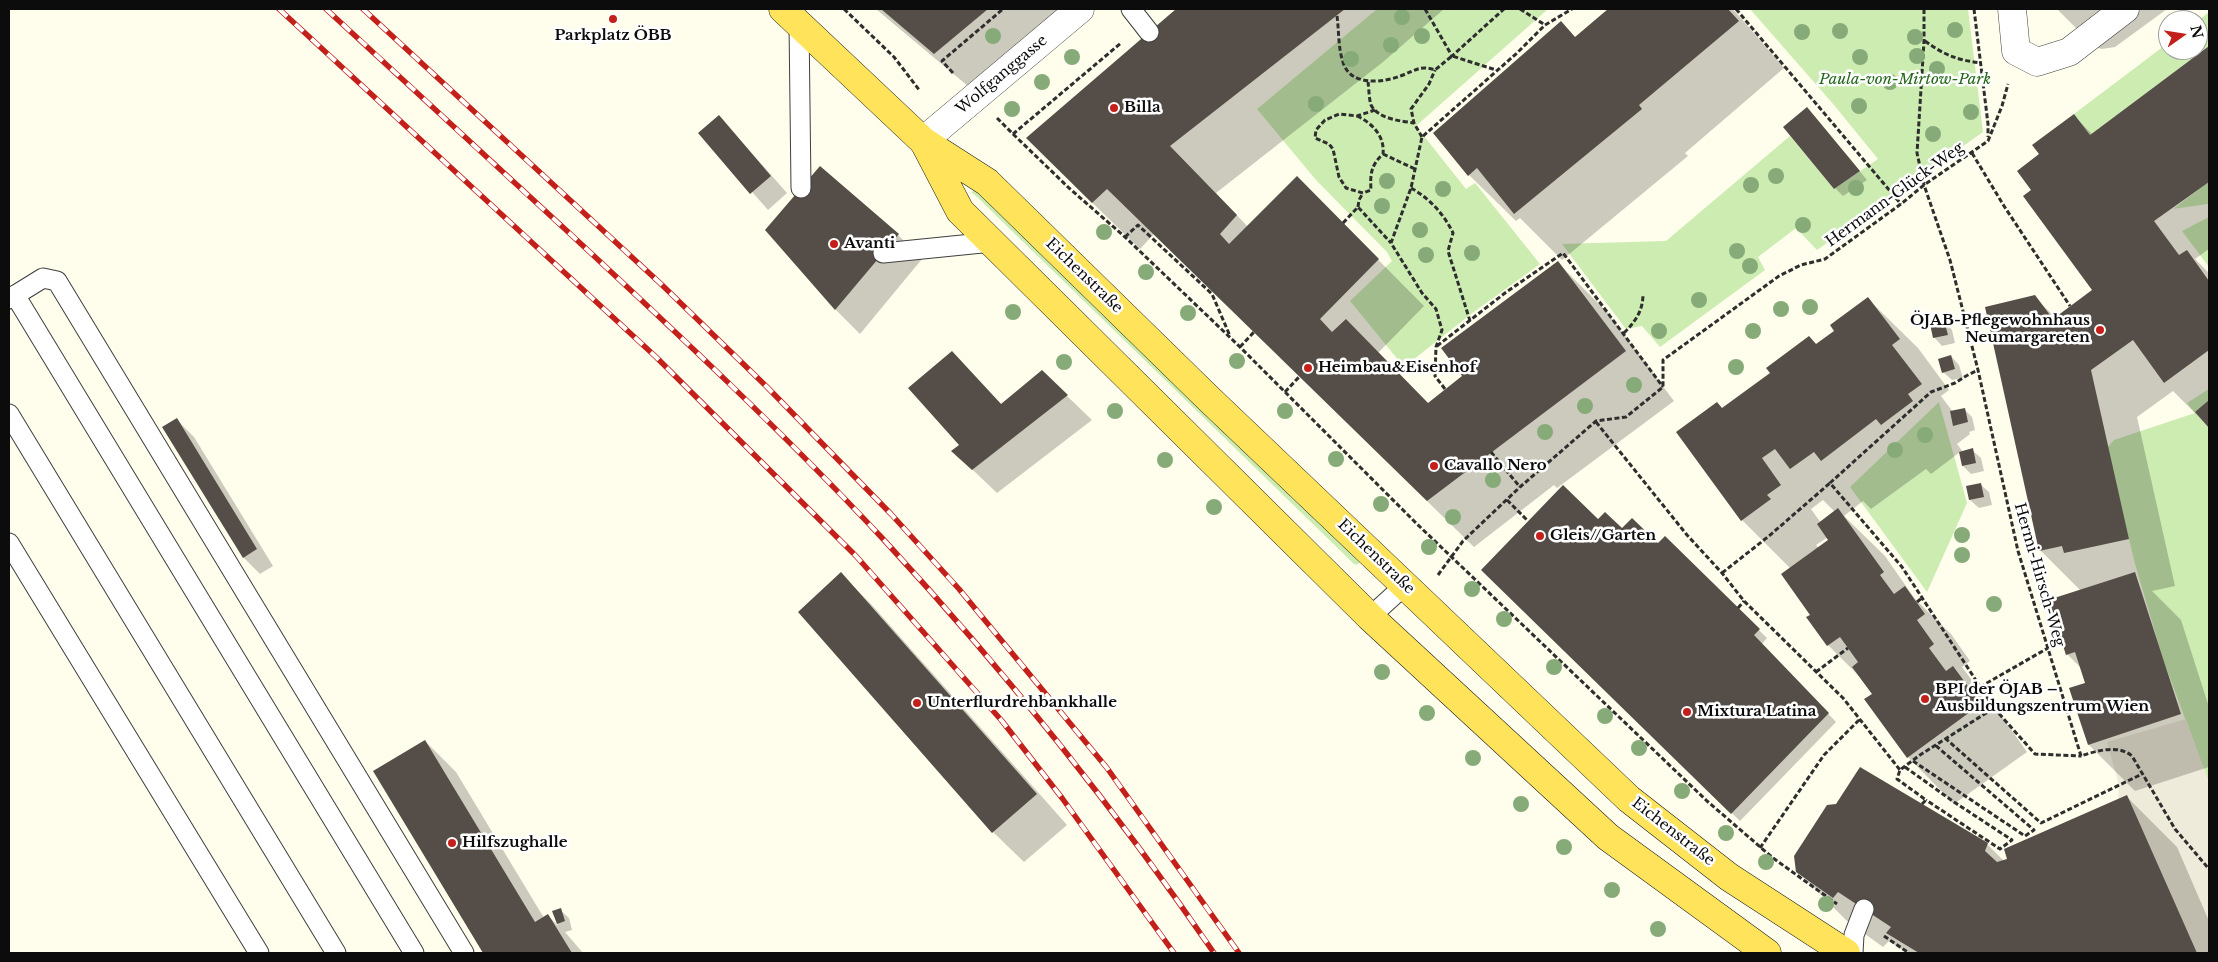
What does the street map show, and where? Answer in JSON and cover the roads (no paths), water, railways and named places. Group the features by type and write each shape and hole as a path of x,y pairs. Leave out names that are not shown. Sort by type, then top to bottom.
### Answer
{"main road":[{"name":"Eichenstraße","path":"791,16 923,141 987,182 1208,398 1393,572 1629,799 1729,877 1846,953"},
{"name":"Eichenstraße","path":"923,141 960,211 1370,617 1608,837 1767,953"}],"street":[{"name":"Wolfganggasse","path":"923,141 1080,9"},
{"path":"2012,9 2016,52 2037,62 2069,52 2125,9"}],"lane":[{"path":"1130,9 1149,32"},
{"path":"791,16 801,188"},
{"path":"883,254 940,246 992,242"},
{"path":"414,953 12,297 43,278 57,281 464,953"},
{"path":"9,414 336,953"},
{"path":"9,543 259,953"},
{"path":"1370,617 1405,585"},
{"path":"1853,953 1854,935 1861,914"}],"railway":[{"path":"279,9 656,357 856,556 1002,721 1062,798 1174,953"},
{"path":"326,9 688,344 768,421 884,540 929,589 1056,740 1137,845 1214,953"},
{"path":"363,9 661,284 767,387 891,514 959,589 1107,768 1239,953"}],"place":[{"name":"Parkplatz ÖBB","path":"613,19"},
{"name":"Billa","path":"1114,108"},
{"name":"Avanti","path":"834,244"},
{"name":"ÖJAB-Pflegewohnhaus Neumargareten","path":"2100,330"},
{"name":"Heimbau&Eisenhof","path":"1308,368"},
{"name":"Cavallo Nero","path":"1434,466"},
{"name":"Gleis//Garten","path":"1540,536"},
{"name":"BPI der ÖJAB – Ausbildungszentrum Wien","path":"1925,699"},
{"name":"Unterflurdrehbankhalle","path":"917,703"},
{"name":"Mixtura Latina","path":"1687,712"},
{"name":"Hilfszughalle","path":"452,843"}],"park label":[{"name":"Paula-von-Mirtow-Park","path":"1905,80"}]}
